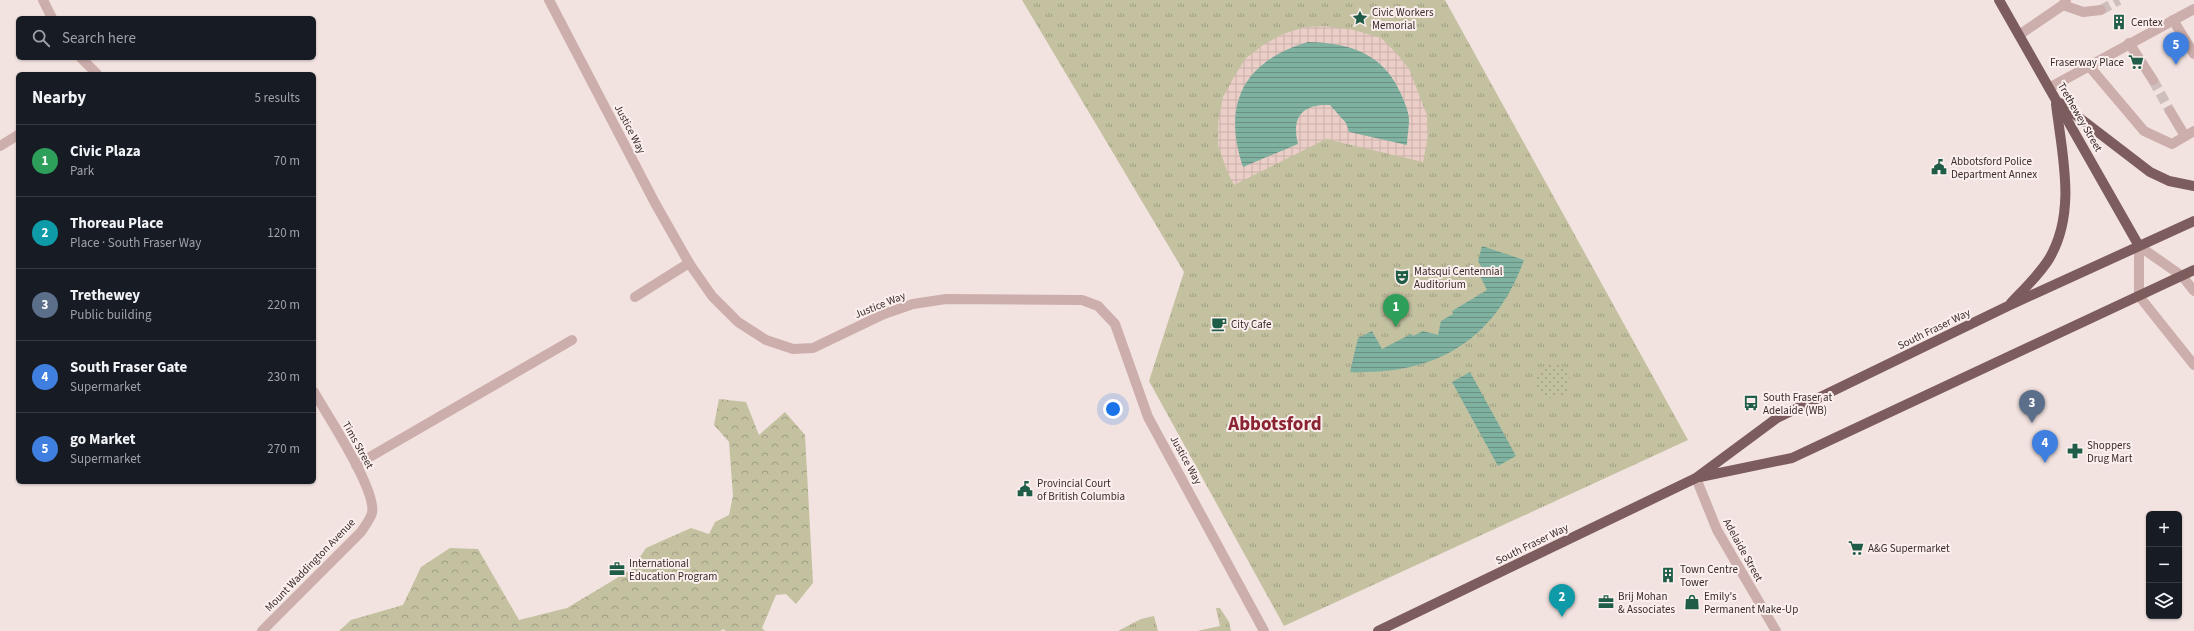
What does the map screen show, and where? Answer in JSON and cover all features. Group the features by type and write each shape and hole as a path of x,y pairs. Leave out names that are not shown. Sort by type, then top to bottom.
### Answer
{"main road":[{"name":"Trethewey Street","path":"1999,0 2139,246"},
{"path":"2056,100 2150,172 2169,181 2194,186"},
{"path":"2008,306 2048,259 2063,228 2065,211 2064,180 2056,100"},
{"name":"South Fraser Way","path":"1385,630 1696,478 1777,418 2008,306 2194,221"},
{"name":"South Fraser Way","path":"1696,478 1792,458 2194,270"}],"street":[{"path":"43,0 51,16"},
{"name":"Justice Way","path":"549,0 655,203 689,263 712,296 738,322 766,340 793,348 813,348 884,314 913,304 946,299 1082,300 1098,306 1115,324 1148,417 1264,631"},
{"path":"2049,88 2194,8 2189,0"},
{"path":"2019,35 2064,3 2083,12 2101,10"},
{"path":"2173,20 2194,54"},
{"path":"2130,43 2152,80"},
{"path":"83,60 95,72"},
{"path":"2089,66 2144,131 2172,144 2190,133 2170,111"},
{"path":"0,146 16,136"},
{"name":"Trethewey Street","path":"2139,246 2182,276 2194,291"},
{"name":"Trethewey Street","path":"2139,246 2140,296"},
{"path":"635,297 689,263"},
{"path":"2140,296 2194,365"},
{"path":"356,465 572,340"},
{"name":"Tims Street","path":"316,395 356,465 369,492 372,513"},
{"name":"Adelaide Street","path":"1696,478 1717,530 1776,631"},
{"name":"Mount Waddington Avenue","path":"262,631 362,532 372,513"}],"green space":[{"path":"1022,0 1445,0 1688,440 1284,626 1149,381 1184,272"},
{"path":"1553,364 1559,365 1565,369 1569,375 1569,387 1565,393 1559,397 1553,398 1547,397 1541,393 1537,387 1536,381 1537,375 1541,369 1547,365"},
{"path":"719,399 746,402 759,435 785,412 805,435 813,583 796,604 786,594 776,595 762,628 765,631 725,631 724,629 720,631 339,631 351,620 403,605 421,567 450,548 478,549 519,620 567,608 632,569 646,548 691,528 709,534 715,522 729,515 733,496 729,442 714,425"},
{"path":"1216,608 1220,608 1229,622 1231,631 1197,631 1220,626"},
{"path":"1154,616 1158,631 1118,631 1141,619"}],"shaded area":[{"path":"1325,26 1354,30 1381,38 1409,69 1427,115 1428,136 1423,162 1326,139 1234,185 1227,171 1218,145 1218,122 1223,97 1234,77 1245,59 1263,45 1283,34 1305,27"},
{"path":"1308,42 1351,48 1364,53 1385,69 1394,80 1407,110 1409,120 1407,145 1349,132 1346,123 1330,105 1321,105 1306,110 1298,119 1296,134 1298,144 1243,167 1237,144 1235,124 1237,105 1243,88 1253,73 1267,61 1286,50"},
{"path":"1482,246 1524,260 1511,288 1496,313 1478,332 1458,348 1434,360 1409,367 1381,371 1350,372 1358,338 1372,331 1382,349 1411,334 1413,336 1423,331 1438,335 1441,321 1453,314 1452,311 1487,290 1478,272 1483,270 1478,261"},
{"path":"1470,372 1516,456 1498,466 1452,382"}],"tunnel":[{"path":"2101,10 2119,0"},
{"path":"2153,80 2170,111"}],"place":[{"name":"Civic Workers Memorial","path":"1360,18"},
{"name":"Centex","path":"2119,22"},
{"name":"Fraserway Place","path":"2136,62"},
{"name":"go Market","path":"2176,65"},
{"name":"Abbotsford Police Department Annex","path":"1939,167"},
{"name":"Matsqui Centennial Auditorium","path":"1402,277"},
{"name":"City Cafe","path":"1219,324"},
{"name":"Civic Plaza","path":"1396,327"},
{"name":"South Fraser at Adelaide (WB)","path":"1751,403"},
{"name":"Trethewey","path":"2032,423"},
{"name":"Shoppers Drug Mart","path":"2075,451"},
{"name":"South Fraser Gate","path":"2045,463"},
{"name":"Provincial Court of British Columbia","path":"1025,489"},
{"name":"A&G Supermarket","path":"1856,548"},
{"name":"International Education Program","path":"617,569"},
{"name":"Town Centre Tower","path":"1668,575"},
{"name":"Brij Mohan & Associates","path":"1606,602"},
{"name":"Emily's Permanent Make-Up","path":"1692,602"},
{"name":"Thoreau Place","path":"1562,617"}],"district":[{"name":"Abbotsford","path":"1275,424"}]}
